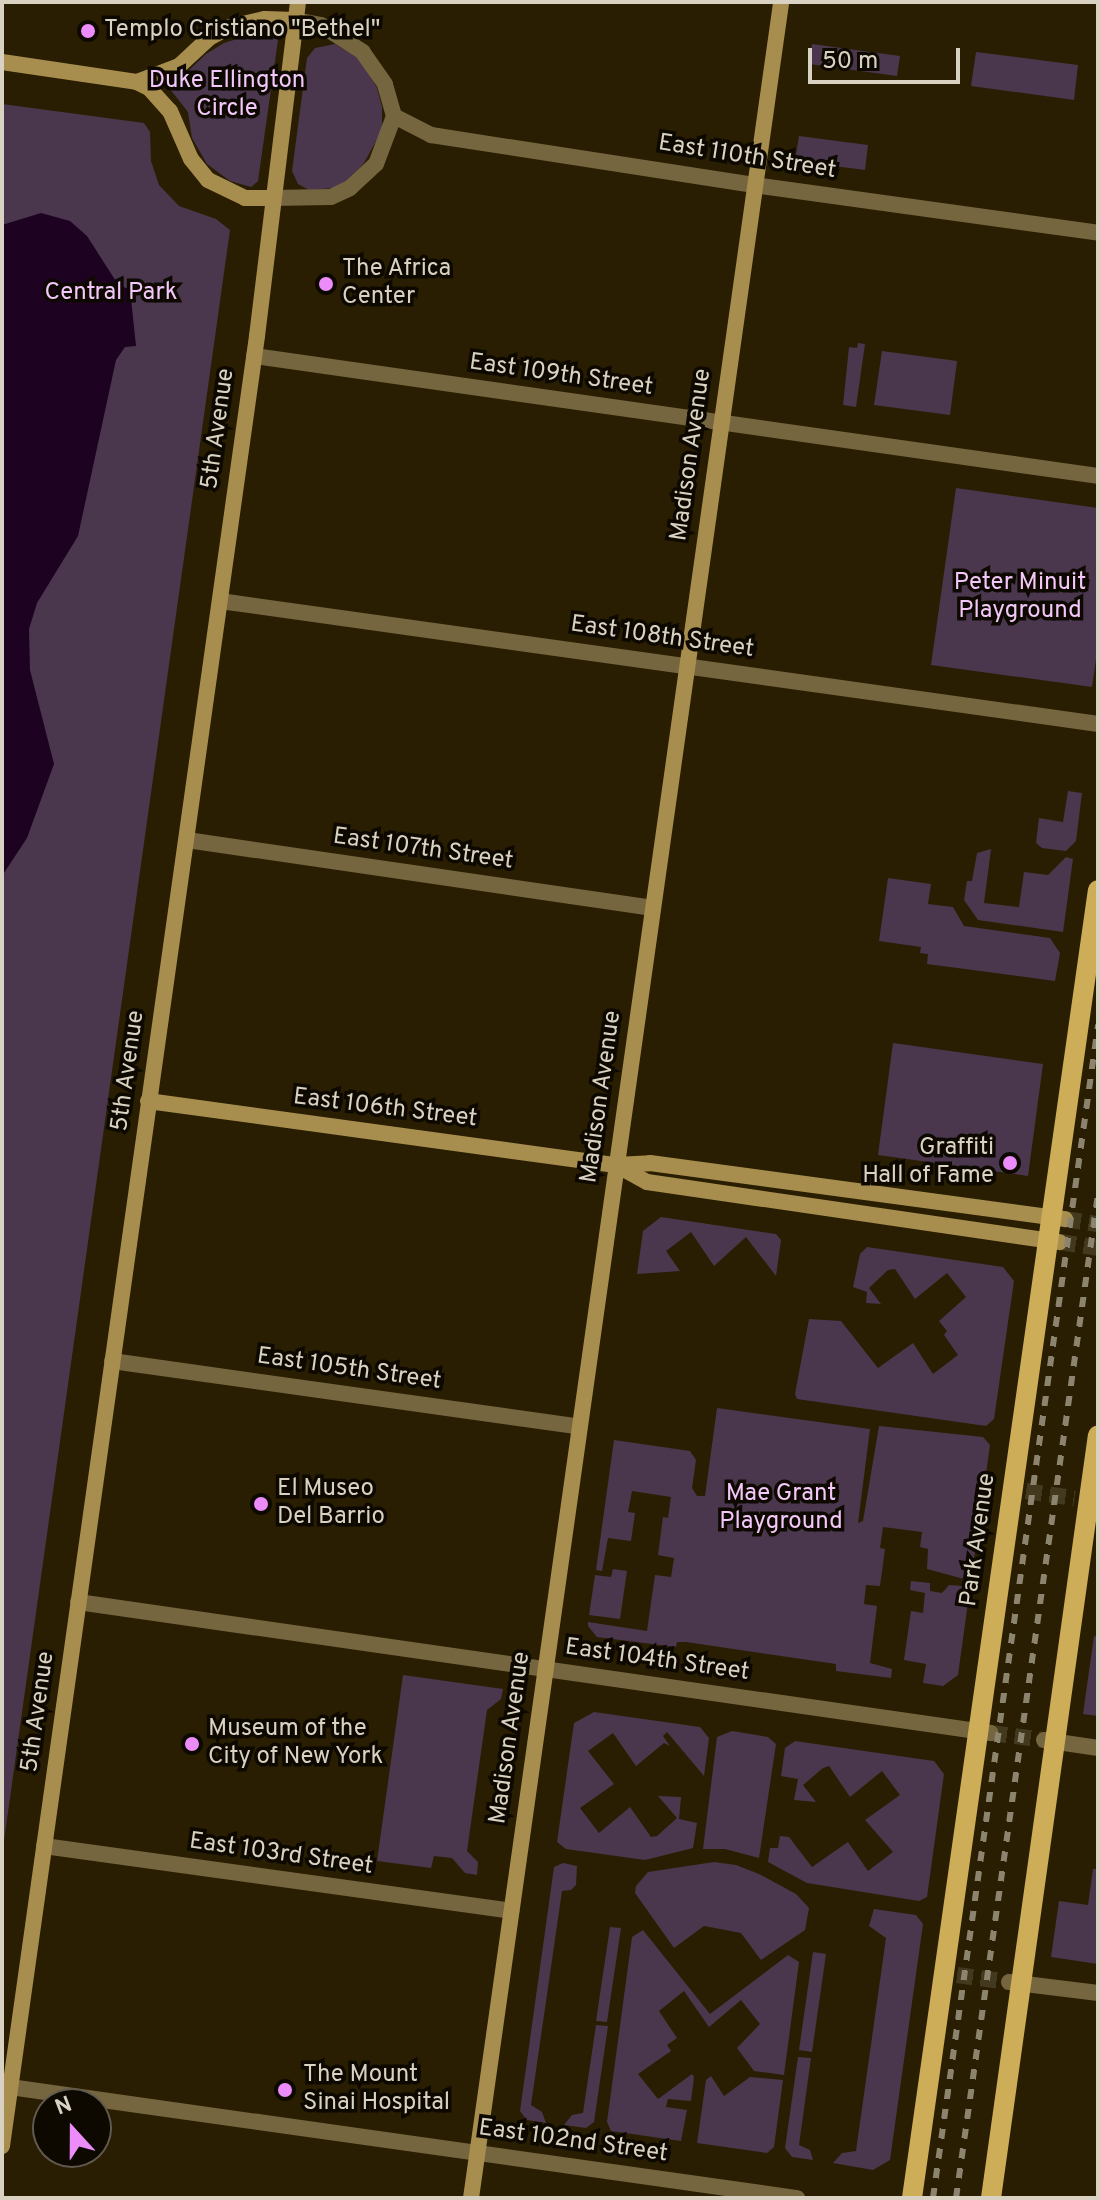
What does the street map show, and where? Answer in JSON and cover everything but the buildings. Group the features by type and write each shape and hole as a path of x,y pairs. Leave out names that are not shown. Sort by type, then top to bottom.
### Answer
{"main road":[{"name":"5th Avenue","path":"2,2146 254,356 298,2"},
{"name":"Madison Avenue","path":"471,2198 781,2"},
{"path":"137,82 179,66 209,38 230,27 265,19 295,20"},
{"path":"2,62 137,82 149,88 170,111 191,159 208,180 245,198 272,198"},
{"name":"Park Avenue","path":"912,2198 951,1974 1058,1219 1098,890"},
{"name":"East 106th Street","path":"148,1101 616,1165 650,1163 1058,1219"},
{"name":"East 106th Street","path":"616,1165 647,1182 1054,1241"},
{"path":"991,2198 1015,1983 1049,1740 1098,1435"}],"street":[{"path":"272,198 331,197 350,188 376,164 394,116 385,84 363,52 321,25 295,20"},
{"name":"East 110th Street","path":"394,116 431,135 754,185 1098,233"},
{"name":"East 109th Street","path":"254,356 1098,476"},
{"name":"East 108th Street","path":"220,601 1098,724"},
{"name":"East 107th Street","path":"187,840 653,908"},
{"name":"East 105th Street","path":"112,1361 579,1427"},
{"name":"East 104th Street","path":"78,1602 985,1732"},
{"path":"1049,1740 1098,1748"},
{"name":"East 103rd Street","path":"44,1846 512,1911"},
{"path":"1015,1983 1098,1993"},
{"name":"East 102nd Street","path":"10,2087 797,2198"}],"green space":[{"name":"Duke Ellington Circle","path":"256,33 274,35 278,40 258,181 251,187 230,181 207,164 192,138 188,112 166,84 182,77 206,54 224,43"},
{"name":"Duke Ellington Circle","path":"335,44 360,59 377,88 382,107 382,130 364,163 345,183 333,188 309,190 298,184 292,171 307,58 315,48"},
{"path":"812,44 900,56 897,76 809,64"},
{"path":"976,52 1078,65 1074,100 971,86"},
{"name":"Central Park","path":"2,104 144,123 150,132 151,161 159,185 179,206 216,219 230,230 2,1855"},
{"path":"799,136 868,145 865,170 795,161"},
{"path":"858,343 865,344 856,407 843,405 849,347 857,348"},
{"path":"882,351 957,361 950,415 874,405"},
{"name":"Peter Minuit Playground","path":"956,488 1098,508 1098,645 1092,687 931,665"},
{"path":"1068,791 1082,793 1076,841 1066,851 1042,848 1036,843 1039,818 1063,822"},
{"path":"991,849 984,903 1019,907 1024,872 1048,875 1066,857 1073,859 1063,932 978,920 964,900 967,881 972,881 977,853"},
{"path":"888,878 931,884 928,904 953,907 964,926 1050,938 1060,953 1055,981 927,964 928,954 920,953 921,947 879,941"},
{"path":"893,1043 1043,1064 1028,1176 878,1155"},
{"path":"661,1217 776,1234 781,1240 776,1276 746,1237 714,1266 691,1232 666,1251 680,1271 637,1274 643,1231"},
{"path":"867,1247 1003,1267 1014,1281 994,1419 986,1426 797,1399 795,1394 809,1319 841,1321 878,1368 913,1343 933,1374 958,1355 944,1335 947,1331 939,1321 966,1297 947,1273 915,1299 895,1269 888,1270 869,1288 881,1304 866,1303 867,1292 853,1287 860,1254"},
{"name":"Mae Grant Playground","path":"717,1408 870,1429 858,1523 863,1521 879,1426 983,1437 990,1445 972,1573 964,1579 927,1569 928,1549 920,1547 922,1532 883,1527 880,1548 885,1549 880,1586 866,1585 864,1604 877,1606 870,1663 892,1669 891,1678 836,1671 836,1664 686,1642 677,1642 676,1647 597,1637 588,1626 588,1622 647,1631 655,1575 671,1577 674,1558 658,1555 663,1517 668,1518 671,1497 632,1491 628,1512 635,1513 631,1541 608,1538 602,1571 596,1570 614,1440 690,1451 696,1460 692,1488 697,1496 705,1496"},
{"path":"613,1569 627,1571 620,1619 589,1615 595,1575 611,1577"},
{"path":"911,1581 930,1583 930,1591 942,1593 949,1585 963,1586 969,1595 958,1675 943,1686 923,1683 926,1664 904,1660 911,1611 923,1613 925,1593 910,1590"},
{"path":"1094,1636 1098,1637 1098,1716 1083,1714"},
{"path":"403,1675 503,1689 501,1699 487,1710 467,1851 478,1862 477,1875 465,1873 452,1858 434,1856 431,1868 377,1861"},
{"path":"594,1712 700,1727 709,1738 704,1776 667,1732 663,1736 670,1746 664,1743 636,1766 613,1733 588,1751 614,1784 580,1808 599,1833 630,1807 651,1837 657,1836 677,1818 658,1796 681,1797 679,1819 697,1823 693,1848 645,1860 566,1849 557,1842 574,1723"},
{"path":"732,1731 768,1737 776,1744 759,1858 725,1849 703,1849 717,1737"},
{"path":"795,1741 934,1761 944,1774 927,1897 919,1901 807,1883 768,1862 770,1848 778,1848 780,1836 789,1837 812,1867 848,1842 868,1871 893,1852 865,1820 900,1795 882,1771 850,1797 829,1766 803,1785 816,1802 794,1800 798,1779 781,1776 785,1748"},
{"path":"714,1862 736,1865 796,1894 809,1908 805,1930 761,1960 741,1933 704,1926 674,1948 635,1893 636,1886 648,1872"},
{"path":"563,1863 577,1866 576,1885 571,1890 562,1891 531,2105 542,2112 546,2123 527,2120 520,2111 554,1867"},
{"path":"1093,1869 1098,1869 1098,1964 1051,1957 1059,1901 1088,1905"},
{"path":"874,1909 916,1915 923,1924 890,2160 873,2170 833,2163 842,2153 856,2151 886,1938 869,1926"},
{"path":"610,1927 621,1928 607,2022 596,2021"},
{"path":"643,1930 710,2014 788,1955 799,1962 784,2075 754,2071 737,2048 760,2024 741,2000 709,2027 684,1991 659,2011 677,2038 667,2045 671,2051 638,2074 658,2099 692,2074 694,2077 691,2101 668,2099 666,2107 687,2110 681,2141 611,2131 607,2122 632,1937"},
{"path":"813,1952 826,1954 812,2052 799,2050"},
{"path":"596,2025 608,2026 594,2122 586,2128 564,2125 572,2115 583,2113"},
{"path":"798,2057 811,2058 799,2145 810,2150 813,2160 792,2157 785,2148"},
{"path":"711,2076 724,2096 750,2077 783,2080 774,2147 767,2153 697,2143 706,2080"}],"shaded area":[{"path":"41,213 70,221 87,236 119,286 130,289 136,346 125,347 116,360 78,536 37,603 29,629 30,670 54,764 27,838 2,876 2,225"}],"tunnel":[{"path":"1065,1219 1098,1224"},
{"path":"1060,1242 1098,1248"},
{"path":"1026,1491 1074,1498"},
{"path":"991,1733 1044,1740"},
{"path":"957,1975 1009,1982"}],"railway":[{"path":"933,2198 1098,1025"},
{"path":"956,2198 1098,1194"}],"place":[{"name":"Templo Cristiano \"Bethel\"","path":"88,31"},
{"name":"The Africa Center","path":"326,284"},
{"name":"Graffiti Hall of Fame","path":"1010,1163"},
{"name":"El Museo Del Barrio","path":"261,1504"},
{"name":"Museum of the City of New York","path":"192,1744"},
{"name":"The Mount Sinai Hospital","path":"285,2090"}]}
